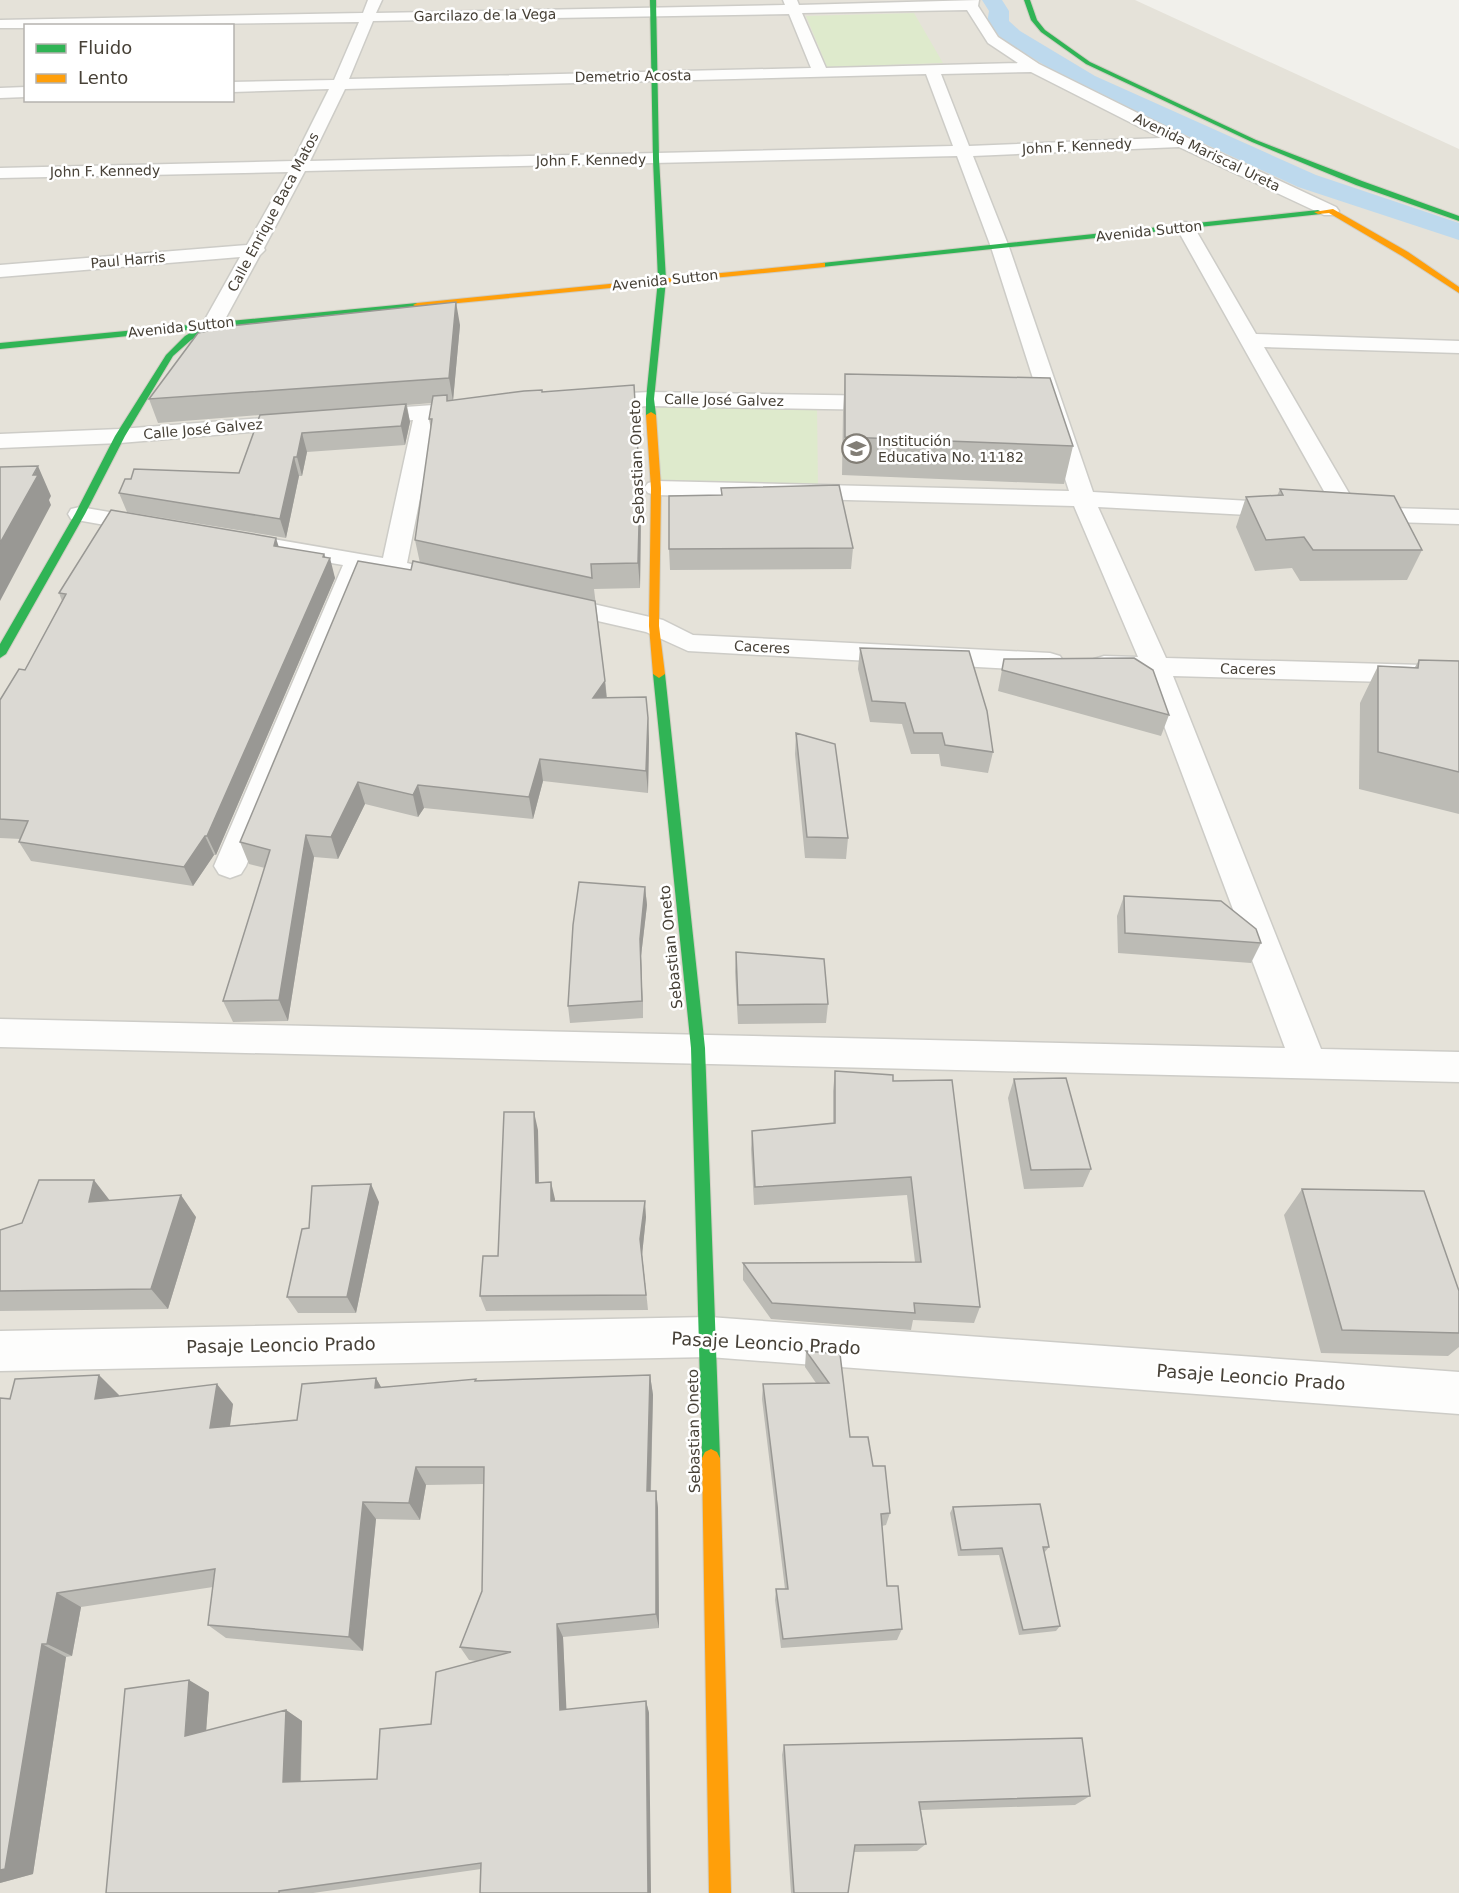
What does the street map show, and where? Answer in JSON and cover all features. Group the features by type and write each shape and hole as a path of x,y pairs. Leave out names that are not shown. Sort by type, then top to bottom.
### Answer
{"street":[{"name":"Calle Enrique Baca Matos","path":"0,654 80,514 120,436 170,355 189,338 213,323 256,250 339,85 375,0"},
{"path":"1027,0 1034,20 1043,31 1088,63 1254,141 1359,183 1459,219"},
{"name":"Garcilazo de la Vega","path":"0,24 367,16 653,6 971,3"},
{"name":"Avenida Mariscal Ureta","path":"971,3 993,40 1034,67 1182,142 1330,211 1405,254 1459,291"},
{"path":"794,5 820,72"},
{"name":"Sebastian Oneto","path":"653,6 653,75 662,280 650,399 656,488 654,626 698,1048 709,1337 720,1893"},
{"name":"Demetrio Acosta","path":"234,87 1034,67"},
{"path":"932,70 1000,247 1041,408 1156,667 1309,1064"},
{"path":"0,93 24,92"},
{"name":"John F. Kennedy","path":"0,173 963,151 1182,142"},
{"name":"Avenida Sutton","path":"0,346 213,323 1000,247 1330,211"},
{"path":"1185,227 1249,339 1329,512"},
{"name":"Paul Harris","path":"0,271 256,250"},
{"path":"1249,339 1459,347"},
{"name":"Calle José Galvez","path":"567,404 650,399 912,404"},
{"path":"344,418 497,408"},
{"path":"394,567 426,412"},
{"name":"Calle José Galvez","path":"0,441 120,436 320,420"},
{"path":"656,488 1083,499 1459,517"},
{"path":"80,514 174,530"},
{"path":"209,535 358,560 451,580"},
{"path":"230,866 358,560"},
{"name":"Caceres","path":"530,598 654,626 688,643 1156,667 1459,675"},
{"path":"0,1033 1459,1067"},
{"name":"Pasaje Leoncio Prado","path":"0,1351 709,1337 1459,1393"}],"shaded area":[{"path":"0,0 1135,0 1459,149 1459,1893 0,1893"}],"green space":[{"path":"914,13 943,63 827,67 806,16"},
{"path":"650,399 817,402 818,491 656,488"}],"building":[{"path":"456,302 449,378 149,399 198,333 230,326"},
{"path":"845,374 1050,378 1073,446 845,437"},
{"path":"634,385 640,487 638,563 591,564 592,578 415,540 432,419 429,419 433,396 447,395 447,401 524,391 542,390 542,392"},
{"path":"406,404 401,426 302,433 297,457 294,457 280,519 119,493 125,479 131,479 134,469 239,473 260,415"},
{"path":"38,466 33,475 38,475 0,543 0,467"},
{"path":"839,485 853,548 669,549 669,496 722,495 721,488"},
{"path":"1280,489 1394,496 1422,550 1313,550 1304,537 1266,540 1246,497 1283,495"},
{"path":"111,510 276,538 274,546 324,554 323,557 330,558 207,836 184,867 19,842 28,821 0,819 0,700 19,669 25,670 66,594 59,593"},
{"path":"358,561 411,570 413,561 595,601 605,681 593,698 646,697 648,718 646,771 540,759 529,797 418,785 413,795 358,782 331,837 306,835 279,1000 223,1001 270,850 240,842"},
{"path":"860,648 969,651 987,711 993,752 945,745 942,733 914,733 905,703 872,701"},
{"path":"1134,658 1153,670 1169,715 1002,670 1004,659"},
{"path":"1419,660 1459,661 1459,772 1378,752 1378,666 1418,668"},
{"path":"796,733 835,744 848,838 807,837"},
{"path":"579,882 645,887 640,939 642,1001 568,1006 573,925"},
{"path":"1124,896 1221,901 1256,929 1261,943 1125,933"},
{"path":"736,952 824,959 828,1004 738,1005"},
{"path":"835,1071 893,1075 893,1081 952,1080 980,1307 914,1303 915,1313 772,1303 743,1263 921,1262 911,1177 755,1187 752,1131 835,1123"},
{"path":"1066,1078 1091,1169 1031,1170 1014,1079"},
{"path":"504,1112 534,1112 536,1183 551,1182 551,1201 645,1201 640,1239 646,1295 480,1296 483,1256 498,1256"},
{"path":"39,1180 94,1180 89,1202 181,1195 151,1289 0,1291 0,1230 22,1223"},
{"path":"371,1184 347,1297 287,1297 302,1229 309,1228 312,1186"},
{"path":"1302,1189 1424,1191 1459,1291 1459,1333 1342,1330"},
{"path":"806,1351 840,1354 850,1437 868,1437 873,1466 885,1466 890,1513 881,1514 887,1586 898,1586 902,1629 783,1639 776,1589 788,1589 763,1384 829,1383"},
{"path":"99,1375 95,1399 217,1384 210,1428 297,1420 302,1384 376,1378 375,1388 476,1379 475,1381 650,1375 647,1491 656,1491 656,1614 557,1624 560,1710 646,1701 648,1893 480,1893 481,1863 279,1891 279,1893 106,1893 125,1689 189,1680 185,1736 286,1710 283,1782 377,1779 380,1729 431,1724 436,1672 511,1652 460,1647 482,1591 484,1467 416,1467 409,1503 363,1502 349,1637 208,1625 215,1569 57,1593 47,1644 42,1644 5,1869 0,1870 0,1398 10,1399 15,1379"},
{"path":"1040,1504 1049,1547 1043,1547 1060,1626 1023,1630 1002,1548 961,1550 953,1507"},
{"path":"1082,1738 1090,1796 919,1802 926,1844 855,1845 848,1893 794,1893 784,1745"}],"waterway":[{"path":"992,0 999,11 998,23 1012,36 1087,81 1307,181 1459,232"}],"traffic: fast":[{"path":"651,415 650,399 662,280 656,159 653,0"},
{"path":"1027,0 1034,20 1043,31 1088,63 1254,141 1359,183 1459,219"},
{"path":"822,265 1318,212"},
{"path":"0,346 417,305"},
{"path":"0,654 80,514 120,436 170,355 188,338 210,325"},
{"path":"659,674 698,1048 711,1458"}],"traffic: slow":[{"path":"1318,212 1330,211 1405,254 1459,291"},
{"path":"417,305 822,265"},
{"path":"651,415 656,488 654,626 659,674"},
{"path":"711,1458 720,1893"}],"place":[{"name":"Institución Educativa No. 11182","path":"857,449"}]}
